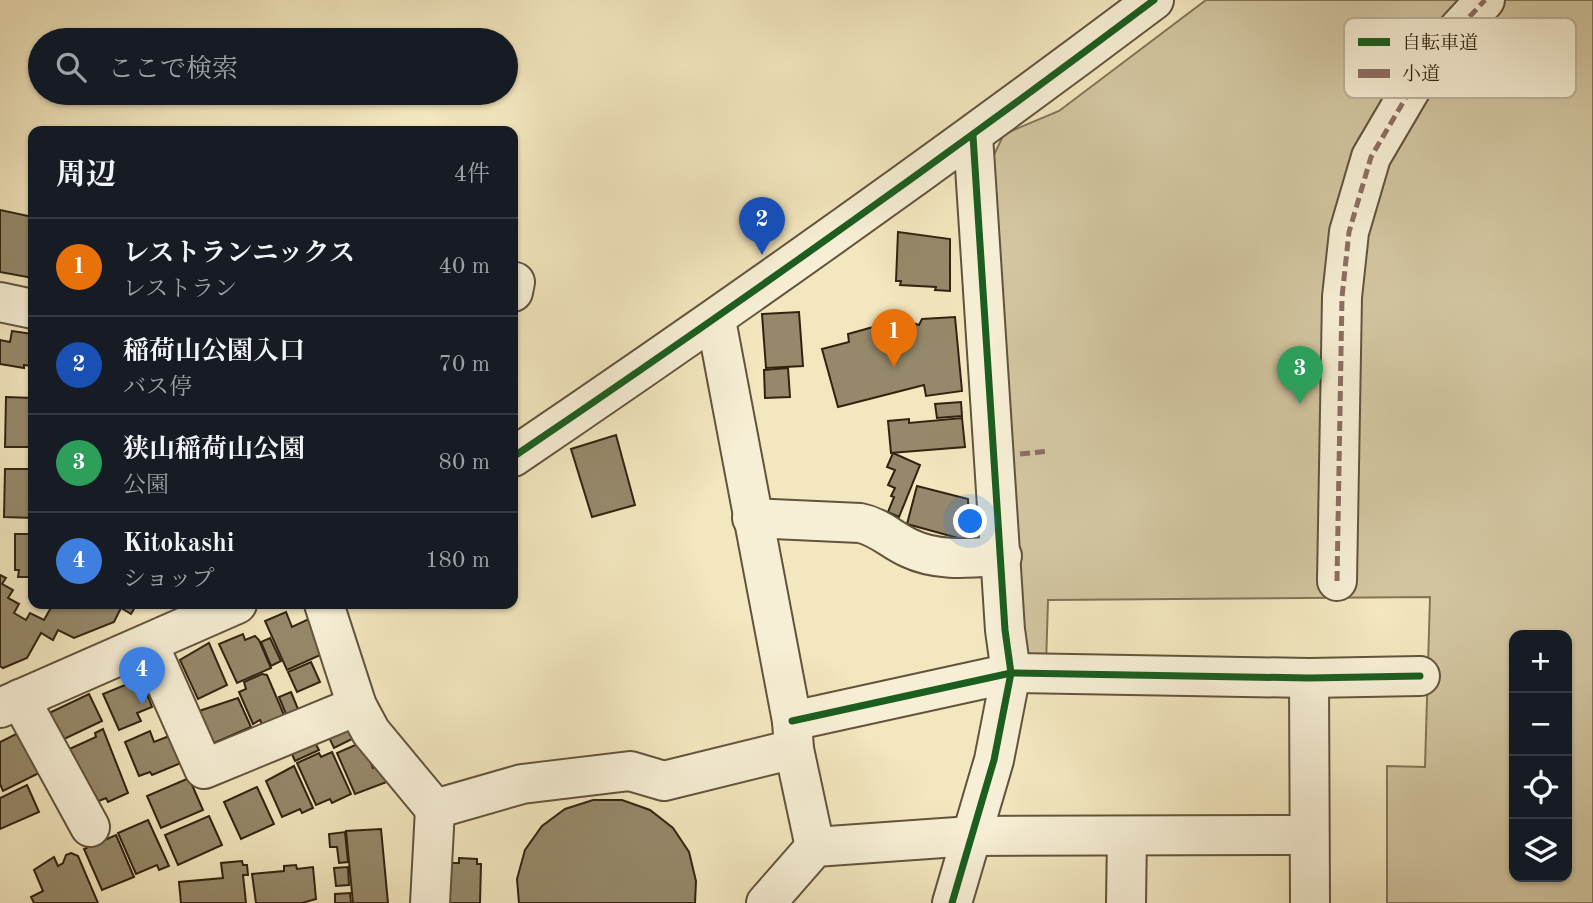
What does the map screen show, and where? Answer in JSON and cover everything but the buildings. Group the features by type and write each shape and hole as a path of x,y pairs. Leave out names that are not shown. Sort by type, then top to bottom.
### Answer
{"street":[{"path":"518,454 716,320 973,136 1154,0"},
{"path":"1468,18 1485,0"},
{"path":"1336,580 1342,297 1349,232 1371,157 1405,98"},
{"path":"952,903 994,760 1011,673 1005,631 973,136"},
{"path":"0,302 28,308"},
{"path":"716,320 815,847"},
{"path":"752,518 860,523 877,527 906,547 932,558 1002,556"},
{"path":"90,827 10,703 149,645 220,609"},
{"path":"326,609 357,706 371,732 435,809 430,903"},
{"path":"149,645 204,769 357,706"},
{"path":"435,809 522,784 630,771 664,781 793,735 1011,673 1309,678 1420,676"},
{"path":"1309,678 1310,903"},
{"path":"766,903 815,847 971,836 1309,835"},
{"path":"1126,903 1127,836"}],"shaded area":[{"path":"1206,0 1593,0 1593,903 1387,903 1387,766 1425,767 1430,597 1048,600 1046,665 1035,666 1018,647 990,163 1004,134 1059,111"}],"marked path":[{"path":"1468,18 1485,0"},
{"path":"1337,581 1342,297 1349,232 1371,157 1406,98"},
{"path":"1020,454 1049,451"}],"cycle path":[{"path":"518,454 836,233 1154,0"},
{"path":"952,903 994,760 1011,673 1005,630 973,136"},
{"path":"792,721 1011,673 1309,678 1420,676"}],"place":[{"name":"稲荷山公園入口","path":"762,255"},
{"name":"レストランニックス","path":"894,367"},
{"name":"狭山稲荷山公園","path":"1300,404"},
{"name":"Kitokashi","path":"142,705"}]}
